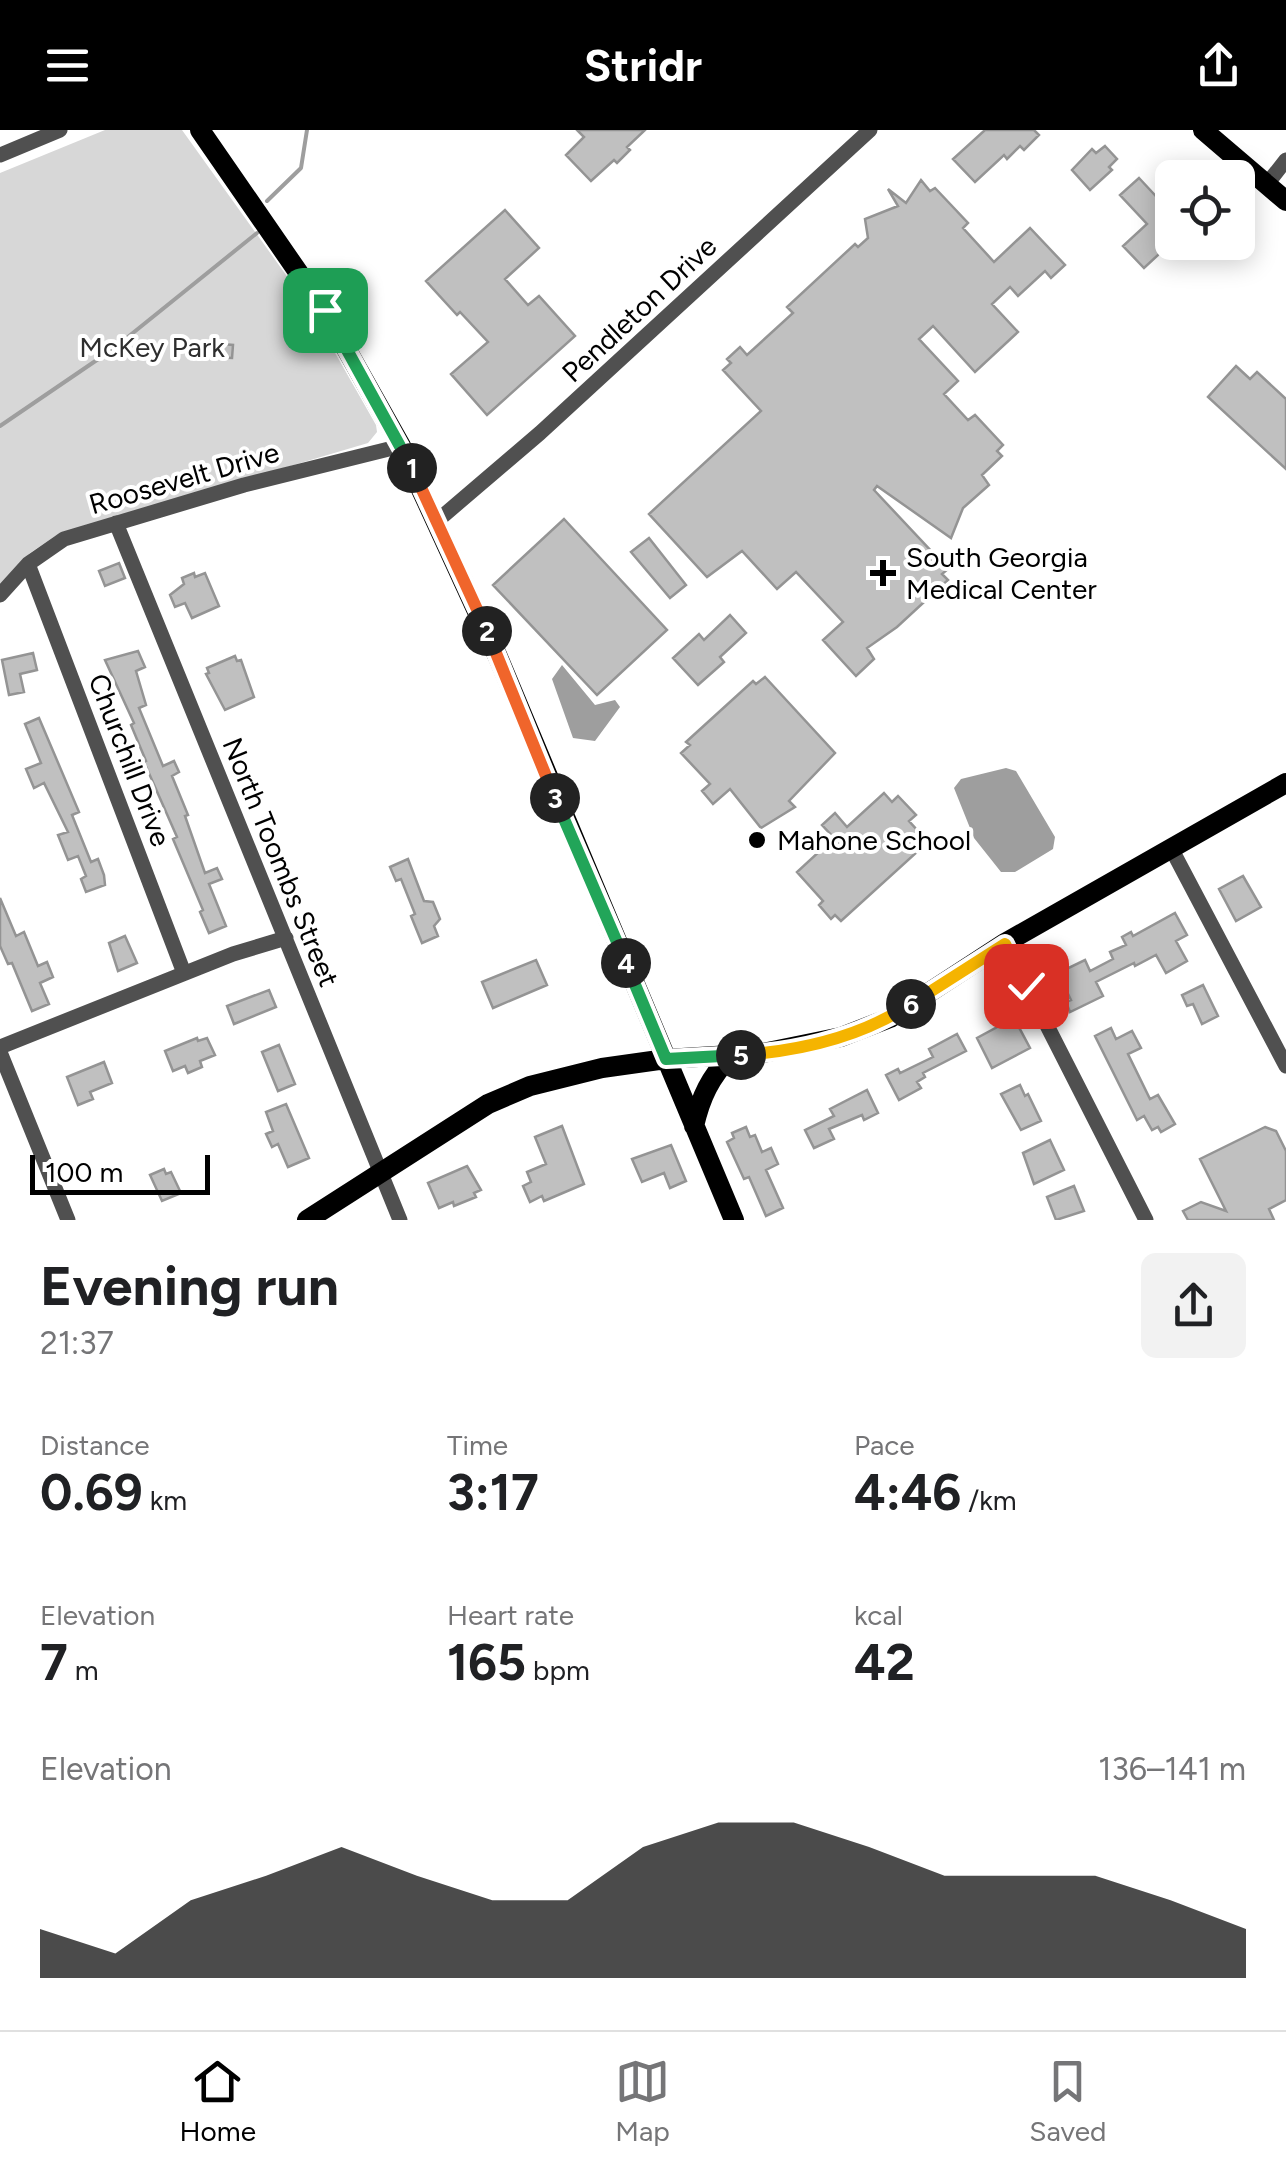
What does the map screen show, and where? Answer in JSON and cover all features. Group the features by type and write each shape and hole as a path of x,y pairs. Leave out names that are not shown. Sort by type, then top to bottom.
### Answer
{"main road":[{"path":"200,130 325,310 401,446 498,657 734,1220"},
{"path":"1203,130 1286,201"},
{"path":"307,1220 488,1104 530,1086 602,1068 666,1059 764,1053 841,1037 890,1018 1005,944 1286,783"},
{"path":"694,1126 700,1098 731,1055"}],"street":[{"path":"0,156 60,130"},
{"name":"Pendleton Drive","path":"437,521 540,433 870,130"},
{"path":"1266,184 1286,160"},
{"name":"Roosevelt Drive","path":"0,595 28,564 64,539 244,485 401,446"},
{"name":"North Toombs Street","path":"116,523 400,1220"},
{"name":"Churchill Drive","path":"28,564 184,974"},
{"path":"1170,848 1286,1066"},
{"path":"68,1220 0,1049 184,974 286,938"},
{"path":"1005,944 1146,1220"}],"green space":[{"name":"McKey Park","path":"105,130 182,130 309,307 377,432 368,443 55,536 30,553 0,588 0,173"}],"shaded area":[{"path":"562,665 595,705 615,700 620,707 595,741 573,738 552,679"},
{"path":"1006,768 1016,771 1055,837 1053,849 1015,872 1001,872 974,838 954,788 961,779"}],"building":[{"path":"577,130 645,130 617,163 614,160 591,181 566,155 584,137"},
{"path":"985,130 1034,130 1039,135 1024,150 1020,146 1007,159 1004,155 975,182 953,159"},
{"path":"1105,146 1117,159 1109,167 1112,170 1090,190 1072,170 1092,149 1096,153"},
{"path":"1139,178 1155,195 1155,258 1144,268 1123,246 1147,224 1120,195"},
{"name":"South Georgia Medical Center","path":"921,180 930,191 935,188 968,223 963,228 994,262 1030,228 1065,265 1051,278 1045,271 1018,296 1010,287 992,304 1018,332 975,372 933,326 919,339 958,381 944,394 968,420 975,415 1003,445 997,451 1002,456 982,475 989,485 963,508 951,538 877,486 874,490 948,569 942,574 948,580 897,627 867,648 874,659 856,676 823,640 843,622 796,572 777,589 742,551 707,577 649,514 761,411 723,370 731,363 727,359 740,347 747,355 793,313 787,307 855,244 858,247 868,238 865,219 898,206 888,189 906,203"},
{"path":"505,210 539,248 505,279 528,305 539,296 575,336 487,415 451,374 488,342 426,281"},
{"path":"209,343 233,345 232,358 209,357"},
{"path":"1236,366 1250,379 1257,372 1286,399 1286,469 1208,397"},
{"path":"564,519 667,630 597,695 493,585"},
{"path":"649,538 686,585 670,598 631,552"},
{"path":"119,563 125,578 105,586 99,571"},
{"path":"194,573 195,577 205,573 219,606 192,618 185,603 175,607 170,595 184,584 182,578"},
{"path":"730,615 746,633 720,657 724,662 698,685 673,658 699,634 704,640"},
{"path":"138,651 145,667 136,671 146,705 139,708 163,766 174,761 179,772 172,776 205,873 217,868 222,879 209,884 226,926 209,933 173,839 177,837 144,762 131,725 134,723 105,660"},
{"path":"33,653 37,670 20,674 24,692 9,695 2,660"},
{"path":"235,656 237,661 241,660 254,697 225,710 206,674 207,668"},
{"path":"765,677 835,753 789,801 795,807 761,828 730,789 713,804 702,791 710,784 681,753 690,745 686,742 753,681 756,684"},
{"path":"39,718 79,812 72,815 91,862 98,859 104,875 105,885 86,892 81,879 86,876 78,856 68,860 58,835 68,832 44,783 34,788 26,769 41,763 25,724"},
{"path":"884,793 892,802 898,796 916,815 909,821 928,842 841,921 835,915 831,919 819,905 823,901 797,872 834,838 822,825 835,813 847,827"},
{"path":"408,859 424,901 433,902 440,919 434,926 438,936 422,943 401,879 396,881 390,867"},
{"path":"1243,876 1261,907 1236,921 1219,889"},
{"path":"0,898 16,936 24,932 38,966 47,962 53,977 40,983 49,1004 32,1011 12,963 8,964 0,946"},
{"path":"1175,913 1187,935 1176,941 1187,961 1166,973 1156,955 1135,966 1134,963 1096,982 1103,996 1070,1012 1066,1002 1071,1000 1058,973 1085,960 1090,971 1113,959 1110,952 1126,945 1122,937 1131,932 1133,936"},
{"path":"125,936 137,963 118,971 109,943"},
{"path":"536,960 547,985 493,1008 482,982"},
{"path":"1203,985 1218,1016 1202,1024 1193,1004 1187,1006 1182,995"},
{"path":"269,990 276,1007 234,1024 227,1006"},
{"path":"1014,1018 1030,1048 992,1068 977,1038"},
{"path":"1111,1028 1116,1039 1132,1031 1141,1048 1128,1054 1150,1099 1158,1095 1175,1124 1161,1132 1158,1127 1152,1130 1144,1116 1137,1120 1095,1036"},
{"path":"957,1034 966,1051 923,1073 925,1077 917,1082 921,1088 899,1100 886,1075 898,1069 900,1073 933,1057 929,1049"},
{"path":"207,1038 215,1055 200,1061 202,1067 188,1073 185,1066 173,1071 165,1051"},
{"path":"279,1045 295,1084 278,1091 262,1052"},
{"path":"104,1062 112,1083 90,1092 93,1099 78,1105 67,1077"},
{"path":"1020,1085 1041,1121 1021,1130 1001,1094"},
{"path":"867,1090 878,1113 864,1120 862,1115 829,1129 834,1139 814,1148 805,1130 834,1116 830,1109"},
{"path":"286,1104 309,1158 288,1167 278,1144 272,1147 266,1134 273,1131 266,1112"},
{"path":"562,1126 584,1184 544,1201 542,1196 530,1202 523,1186 531,1182 527,1172 546,1164 535,1137"},
{"path":"746,1127 750,1137 755,1135 762,1152 771,1148 778,1164 766,1170 783,1208 766,1216 749,1177 744,1179 727,1142 734,1138 732,1133"},
{"path":"1265,1127 1276,1131 1286,1151 1286,1200 1269,1209 1274,1220 1188,1220 1183,1211 1201,1202 1226,1211 1200,1159"},
{"path":"1050,1140 1064,1170 1034,1184 1023,1153"},
{"path":"671,1145 686,1181 670,1188 664,1173 642,1182 632,1159"},
{"path":"467,1166 481,1190 474,1193 476,1197 439,1208 428,1183"},
{"path":"164,1169 166,1174 171,1172 181,1193 162,1201 150,1175"},
{"path":"1074,1186 1084,1211 1056,1220 1047,1197"}],"waterway":[{"path":"267,201 301,168 307,130"},
{"path":"0,426 113,349 257,233"}],"place":[{"name":"South Georgia Medical Center","path":"883,573"},
{"name":"Mahone School","path":"757,840"}],"route":[{"path":"325,310 401,446 454,556 666,1059 764,1053 841,1037 890,1018 1005,944 1026,986"}]}
